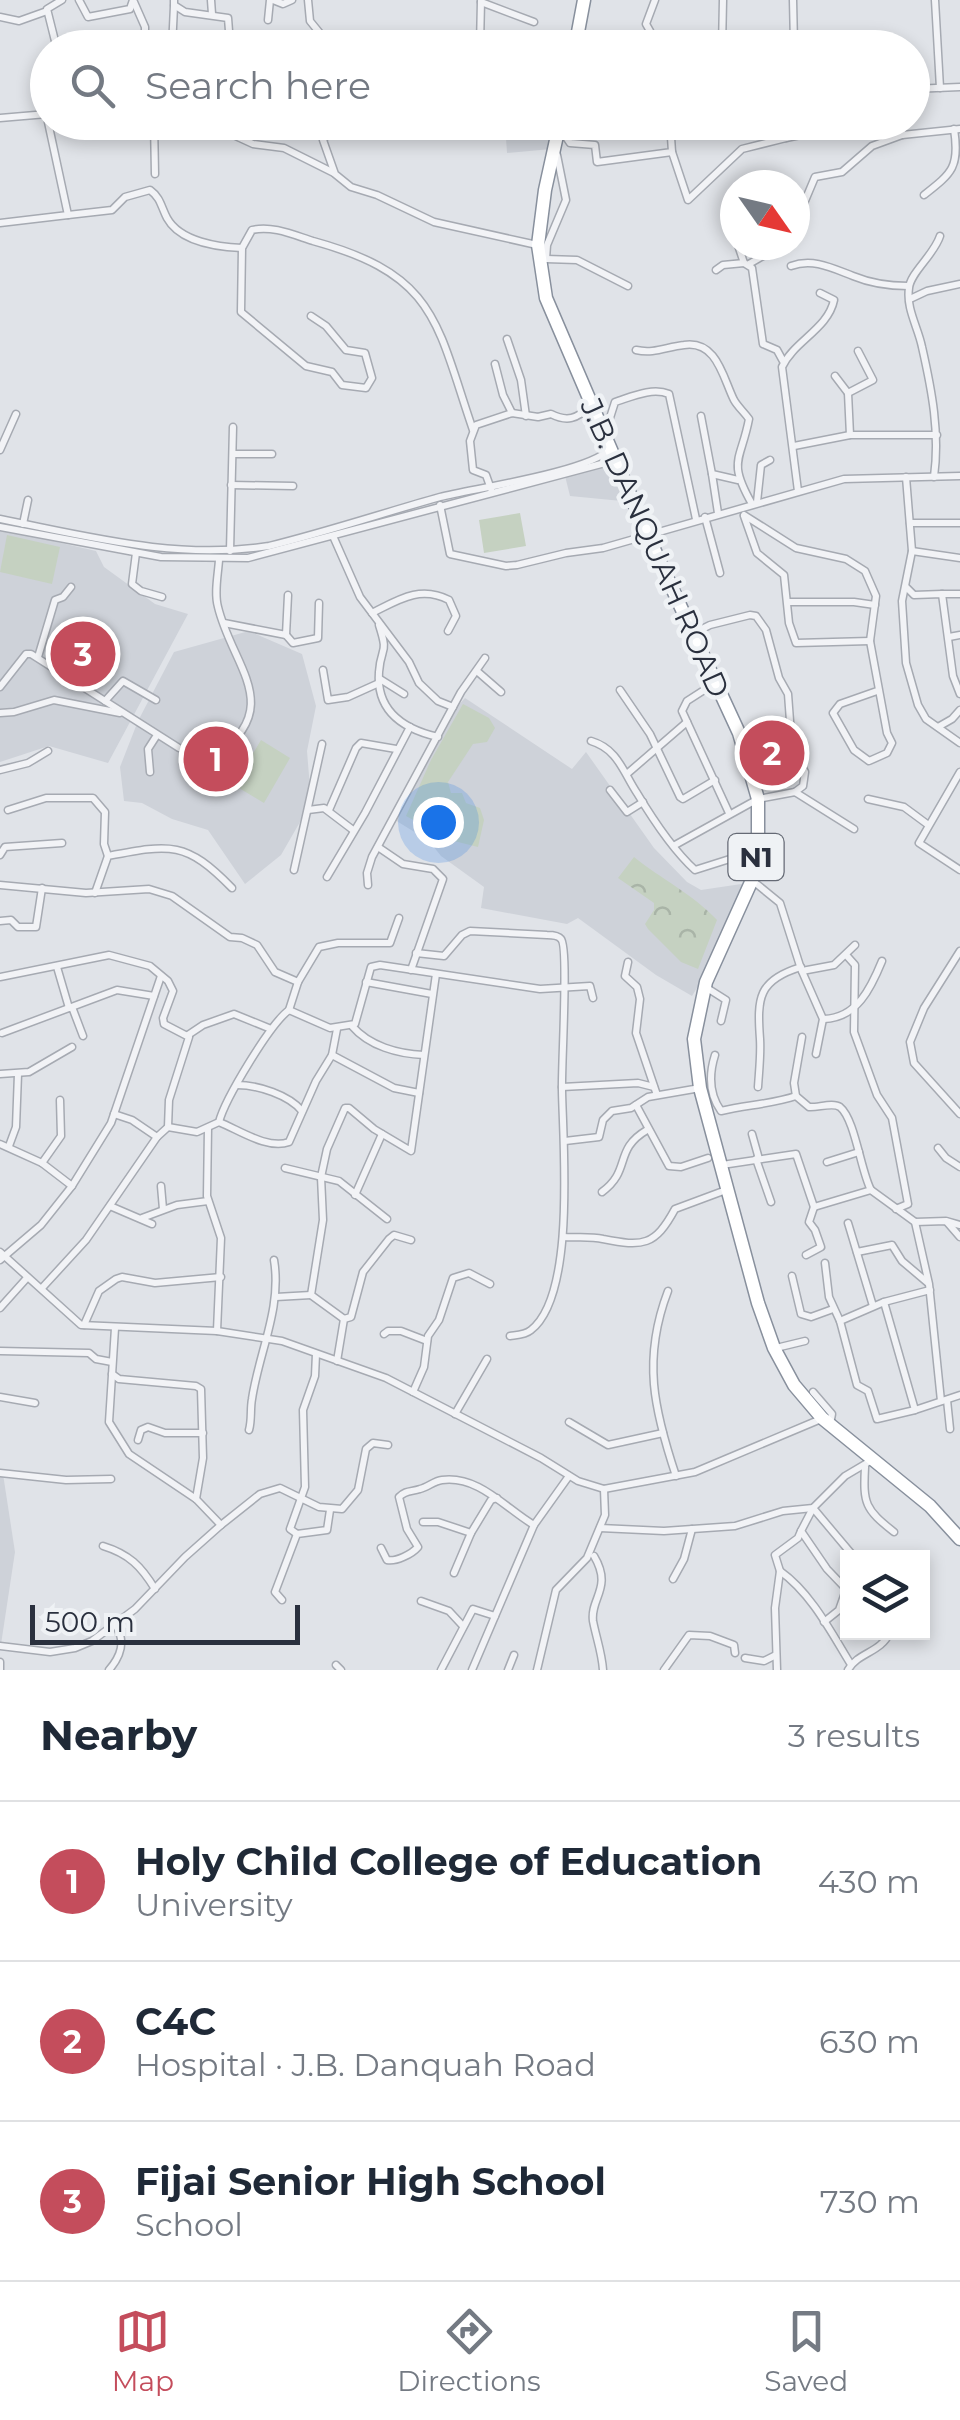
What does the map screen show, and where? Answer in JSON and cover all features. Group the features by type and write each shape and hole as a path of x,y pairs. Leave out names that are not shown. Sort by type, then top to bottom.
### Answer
{"highway":[{"path":"578,30 584,0"},
{"name":"J.B. DANQUAH ROAD","path":"555,140 541,254 546,298 601,428 609,458 747,755 758,798 752,880 704,986 694,1039 715,1162 728,1190 774,1348 794,1385 869,1462 930,1506 960,1539"}],"street":[{"path":"0,17 20,20 47,11 62,0"},
{"path":"79,0 88,17 130,9 133,0"},
{"path":"133,0 145,30"},
{"path":"211,0 212,14"},
{"path":"268,20 272,0 283,4 292,0"},
{"path":"308,0 310,20 318,30"},
{"path":"649,30 646,24 654,0"},
{"path":"722,30 723,0"},
{"path":"793,0 794,30"},
{"path":"936,0 940,88"},
{"path":"479,30 481,1 534,22"},
{"path":"174,2 185,12 229,20 229,30"},
{"path":"173,30 174,2"},
{"path":"47,11 52,30"},
{"path":"930,89 960,87"},
{"path":"0,118 30,117"},
{"path":"924,195 952,173 960,153 957,129 930,132"},
{"path":"53,140 68,215"},
{"path":"154,140 155,174"},
{"path":"246,140 284,148 335,174 351,187 434,222 541,254 577,260 628,286"},
{"path":"323,140 335,174"},
{"path":"568,140 594,145 597,162 672,152"},
{"path":"671,140 688,200 742,149 778,140"},
{"path":"810,188 814,177 842,172 872,146 888,140"},
{"path":"541,254 566,200 554,146"},
{"path":"0,224 112,210 125,197 150,190 159,198 169,221 182,232 215,246 242,248"},
{"path":"311,316 326,326 346,350 366,353 372,378 366,388 342,385 332,372 306,366 240,312 242,248 252,230 269,228 353,253 411,287 446,341 473,430"},
{"path":"934,477 937,435 922,342 910,310 908,286 935,251 940,236"},
{"path":"745,260 763,344 777,350 783,362 781,376 798,490"},
{"path":"716,270 723,265 754,260"},
{"path":"791,266 836,266 850,276 875,283 908,286"},
{"path":"910,299 960,284"},
{"path":"783,362 831,314 834,300 820,294"},
{"path":"506,338 521,380 526,416"},
{"path":"636,350 696,345 718,362 738,407 749,418 737,460 738,480 755,503"},
{"path":"848,393 873,380 858,351"},
{"path":"495,364 512,413"},
{"path":"835,376 848,393 850,435"},
{"path":"601,428 608,424 614,402 648,392 668,394 720,573"},
{"path":"490,489 486,475 473,470 470,441 479,423 512,413 573,419 590,406"},
{"path":"0,450 16,414"},
{"path":"701,416 718,513"},
{"path":"230,551 233,428"},
{"path":"794,446 850,435 937,435"},
{"path":"233,454 272,454"},
{"path":"0,523 136,552 184,560 219,560 270,554 332,532 609,458"},
{"path":"755,503 761,465 770,460"},
{"path":"712,474 738,480"},
{"path":"440,505 450,554 506,566 602,548 718,513 743,511 755,503 798,490 864,477 960,476"},
{"path":"906,477 912,551 902,600 906,663 926,719 960,743"},
{"path":"231,486 293,486"},
{"path":"0,523 162,550 230,551 332,532 490,489"},
{"path":"23,524 28,500"},
{"path":"743,511 757,553 784,575 789,624 800,646 870,641"},
{"path":"743,511 807,553 856,564 873,584 875,605 870,641 877,690 892,742 888,754 870,761 854,750 833,712 840,704 877,690"},
{"path":"910,523 960,523"},
{"path":"332,532 347,574 372,613 427,692 453,707"},
{"path":"912,551 960,558"},
{"path":"136,552 132,584 162,597"},
{"path":"217,754 241,733 251,716 248,682 217,602 219,560"},
{"path":"38,657 55,600 66,594 70,586"},
{"path":"907,587 914,595 960,594"},
{"path":"372,613 407,594 440,595 450,600 456,616 448,631"},
{"path":"942,594 953,676 960,694"},
{"path":"286,635 288,596"},
{"path":"788,602 875,605"},
{"path":"224,623 286,635 293,643 318,638 319,603"},
{"path":"675,845 758,798 795,792 804,786 805,772 792,748 788,694 779,678 766,630 756,616 710,626 693,634"},
{"path":"378,620 386,644 379,681 389,715 438,738"},
{"path":"949,637 960,635"},
{"path":"0,687 26,654 38,657 179,748"},
{"path":"368,885 366,873 378,848 453,707 486,658"},
{"path":"323,670 328,700 348,698 379,681"},
{"path":"478,672 501,692"},
{"path":"105,701 123,681 156,700"},
{"path":"379,681 404,694"},
{"path":"716,682 683,704 682,711 729,813"},
{"path":"620,690 683,799 715,780"},
{"path":"0,712 14,712 54,700 125,714"},
{"path":"938,727 952,720 960,710"},
{"path":"628,774 687,722"},
{"path":"327,877 410,726"},
{"path":"150,772 148,748 158,735"},
{"path":"591,741 609,750 690,866 698,871 757,851"},
{"path":"330,810 361,743 396,749"},
{"path":"294,870 322,744"},
{"path":"0,770 28,763 48,751"},
{"path":"960,772 919,843 960,870"},
{"path":"610,790 627,812 643,802"},
{"path":"795,792 854,829"},
{"path":"8,810 46,798 94,798 105,812 104,844 108,856 95,893"},
{"path":"868,799 904,807 927,824"},
{"path":"308,810 330,810 353,830"},
{"path":"0,856 5,847 62,842"},
{"path":"108,856 177,848 206,862 232,888"},
{"path":"378,848 403,864 433,869 443,879 412,970"},
{"path":"752,880 780,903 802,969 824,1018 816,1054"},
{"path":"0,885 95,893 148,889 172,896 230,936 257,945 275,972 298,982"},
{"path":"0,920 11,920 21,928 36,928 42,888"},
{"path":"168,1127 193,1132 219,1122 271,1030 289,1010 298,982 319,947 390,943 400,918"},
{"path":"416,953 444,956 470,931 558,936 563,943 563,1237 548,1309 530,1332 510,1336"},
{"path":"758,1086 758,1015 762,994 774,977 829,967 848,956 855,946"},
{"path":"960,951 924,1008 910,1042 914,1063 960,1114"},
{"path":"0,977 103,955 142,962 161,975 172,991 164,1024 188,1035"},
{"path":"848,956 855,965 854,1032 877,1094 892,1118 898,1146 908,1204 896,1210"},
{"path":"824,1018 835,1018 852,1010 872,985 882,961"},
{"path":"628,962 625,976 637,988 640,1000 636,1033 656,1091"},
{"path":"289,1010 337,1029 352,1026 358,1022 371,967 380,965 540,989 590,986 594,998"},
{"path":"57,967 83,1036"},
{"path":"311,1295 323,1220 321,1177 327,1149 345,1108 411,1150 436,974"},
{"path":"161,975 114,1114 72,1186 34,1234 1,1256 42,1288 73,1321 84,1326 217,1331 267,1339 316,1354 386,1378 569,1476 604,1489 702,1470 826,1421 832,1414 813,1392"},
{"path":"366,982 432,994"},
{"path":"704,986 726,1000 721,1021"},
{"path":"2,1033 118,990 154,996"},
{"path":"42,1288 81,1246 168,1127 169,1100 188,1035 234,1014 271,1030"},
{"path":"352,1026 398,1053 424,1055"},
{"path":"219,1122 280,1145 292,1138 332,1056 337,1029"},
{"path":"802,1037 794,1083 796,1096 809,1106 838,1106 871,1190 915,1222 946,1221 960,1225"},
{"path":"0,1074 18,1074 46,1064 72,1047"},
{"path":"705,1094 715,1055"},
{"path":"332,1056 394,1088 419,1093"},
{"path":"9,1146 16,1127 18,1074"},
{"path":"562,1087 638,1082 656,1091 705,1094 721,1111 774,1104 796,1096"},
{"path":"237,1085 288,1099 302,1111"},
{"path":"564,1141 598,1137 602,1120 608,1114 636,1105 656,1091"},
{"path":"42,1163 61,1136 60,1100"},
{"path":"636,1105 669,1166 793,1153 800,1157 814,1207 809,1222 820,1247 806,1256"},
{"path":"114,1114 132,1120 158,1137"},
{"path":"208,1128 208,1201 221,1238 217,1331"},
{"path":"602,1192 617,1181 632,1141 648,1130"},
{"path":"355,1195 382,1134"},
{"path":"752,1134 771,1202"},
{"path":"0,1144 42,1163 72,1186"},
{"path":"938,1148 960,1166"},
{"path":"827,1162 858,1152"},
{"path":"285,1168 339,1181 387,1219"},
{"path":"161,1186 163,1209"},
{"path":"563,1237 621,1244 650,1241 663,1230 675,1209 728,1190"},
{"path":"814,1207 871,1190"},
{"path":"142,1218 163,1209 208,1201"},
{"path":"110,1206 152,1224"},
{"path":"946,1221 960,1237"},
{"path":"915,1222 950,1429"},
{"path":"848,1223 872,1306"},
{"path":"344,1319 351,1317 364,1272 389,1239 394,1235 411,1240"},
{"path":"857,1252 892,1246 929,1287"},
{"path":"249,1430 251,1402 278,1285 274,1260"},
{"path":"825,1263 833,1309 840,1321 857,1385 868,1391 877,1419 960,1394"},
{"path":"414,1392 424,1367 427,1340 439,1320 453,1278 469,1273 490,1284"},
{"path":"792,1276 801,1314 810,1317 833,1309"},
{"path":"84,1326 99,1291 116,1279 156,1283 221,1277"},
{"path":"0,1308 26,1278"},
{"path":"840,1321 929,1287"},
{"path":"668,1292 652,1344 652,1364 662,1433 676,1476"},
{"path":"275,1298 311,1295 344,1319"},
{"path":"884,1302 915,1410"},
{"path":"337,1361 344,1319"},
{"path":"115,1328 108,1422 128,1454 196,1499 221,1525"},
{"path":"384,1334 401,1331 427,1340"},
{"path":"774,1348 805,1341"},
{"path":"0,1350 89,1354 112,1362"},
{"path":"316,1354 315,1376 303,1410 305,1487 290,1529 296,1534 327,1530 330,1510"},
{"path":"455,1414 488,1358"},
{"path":"112,1374 118,1380 198,1387 204,1394 196,1499"},
{"path":"0,1397 35,1403"},
{"path":"569,1422 608,1445 662,1433"},
{"path":"138,1440 143,1428 164,1433 203,1433"},
{"path":"0,1646 50,1652 75,1648 116,1626 221,1525 260,1494 280,1488 330,1510 342,1508 358,1490 366,1449 373,1443 388,1445"},
{"path":"777,1670 775,1608 780,1571 776,1553 798,1538 813,1508 845,1476 869,1462"},
{"path":"869,1462 866,1505 876,1519 894,1532"},
{"path":"0,1473 66,1480 111,1479"},
{"path":"472,1670 534,1525 569,1476"},
{"path":"381,1548 392,1562 418,1547 403,1520 399,1497 444,1480 466,1484 498,1498 534,1525"},
{"path":"536,1670 556,1590 587,1558 600,1528 607,1505 604,1489"},
{"path":"454,1573 488,1502 498,1498"},
{"path":"600,1528 735,1526 782,1510 813,1508"},
{"path":"813,1508 848,1550"},
{"path":"423,1522 438,1522 471,1533"},
{"path":"673,1580 684,1560 692,1529"},
{"path":"802,1531 840,1581"},
{"path":"282,1600 276,1590 296,1534"},
{"path":"103,1546 140,1565 155,1589"},
{"path":"594,1556 599,1564 602,1590 592,1615 603,1670"},
{"path":"780,1571 824,1622 849,1667 887,1640"},
{"path":"421,1601 449,1610 462,1625"},
{"path":"824,1622 840,1608"},
{"path":"441,1670 473,1609 495,1616"},
{"path":"109,1670 122,1647 116,1626"},
{"path":"664,1670 688,1635 710,1636 734,1645 734,1653"},
{"path":"508,1670 514,1656"},
{"path":"745,1658 764,1661 776,1656"},
{"path":"0,1662 0,1670"}],"shaded area":[{"path":"506,140 553,140 551,149 507,153"},
{"path":"612,465 632,502 570,496 565,476"},
{"path":"0,529 96,551 104,567 155,604 188,614 108,763 49,746 0,762"},
{"path":"249,631 302,654 316,706 307,751 310,788 300,822 281,855 245,884 208,830 172,819 142,803 124,801 120,767 138,721 174,652"},
{"path":"465,698 572,769 586,752 654,848 687,882 701,890 748,883 692,996 578,918 567,924 481,908 484,887 441,856 429,841 395,820"},
{"path":"3,1474 15,1552 0,1651 0,1475"}],"green space":[{"path":"520,513 526,546 484,553 479,520"},
{"path":"7,535 60,547 52,584 0,572"},
{"path":"463,704 489,718 495,728 487,742 473,744 448,782 451,793 462,793 466,803 480,808 484,820 478,847 450,840 406,816 431,760"},
{"path":"261,740 290,758 264,803 234,785"},
{"path":"634,857 717,920 698,969 681,962 648,929 645,924 654,903 618,878"}],"place":[{"name":"Fijai Senior High School","path":"83,654"},
{"name":"C4C","path":"772,753"},
{"name":"Holy Child College of Education","path":"216,759"}]}
